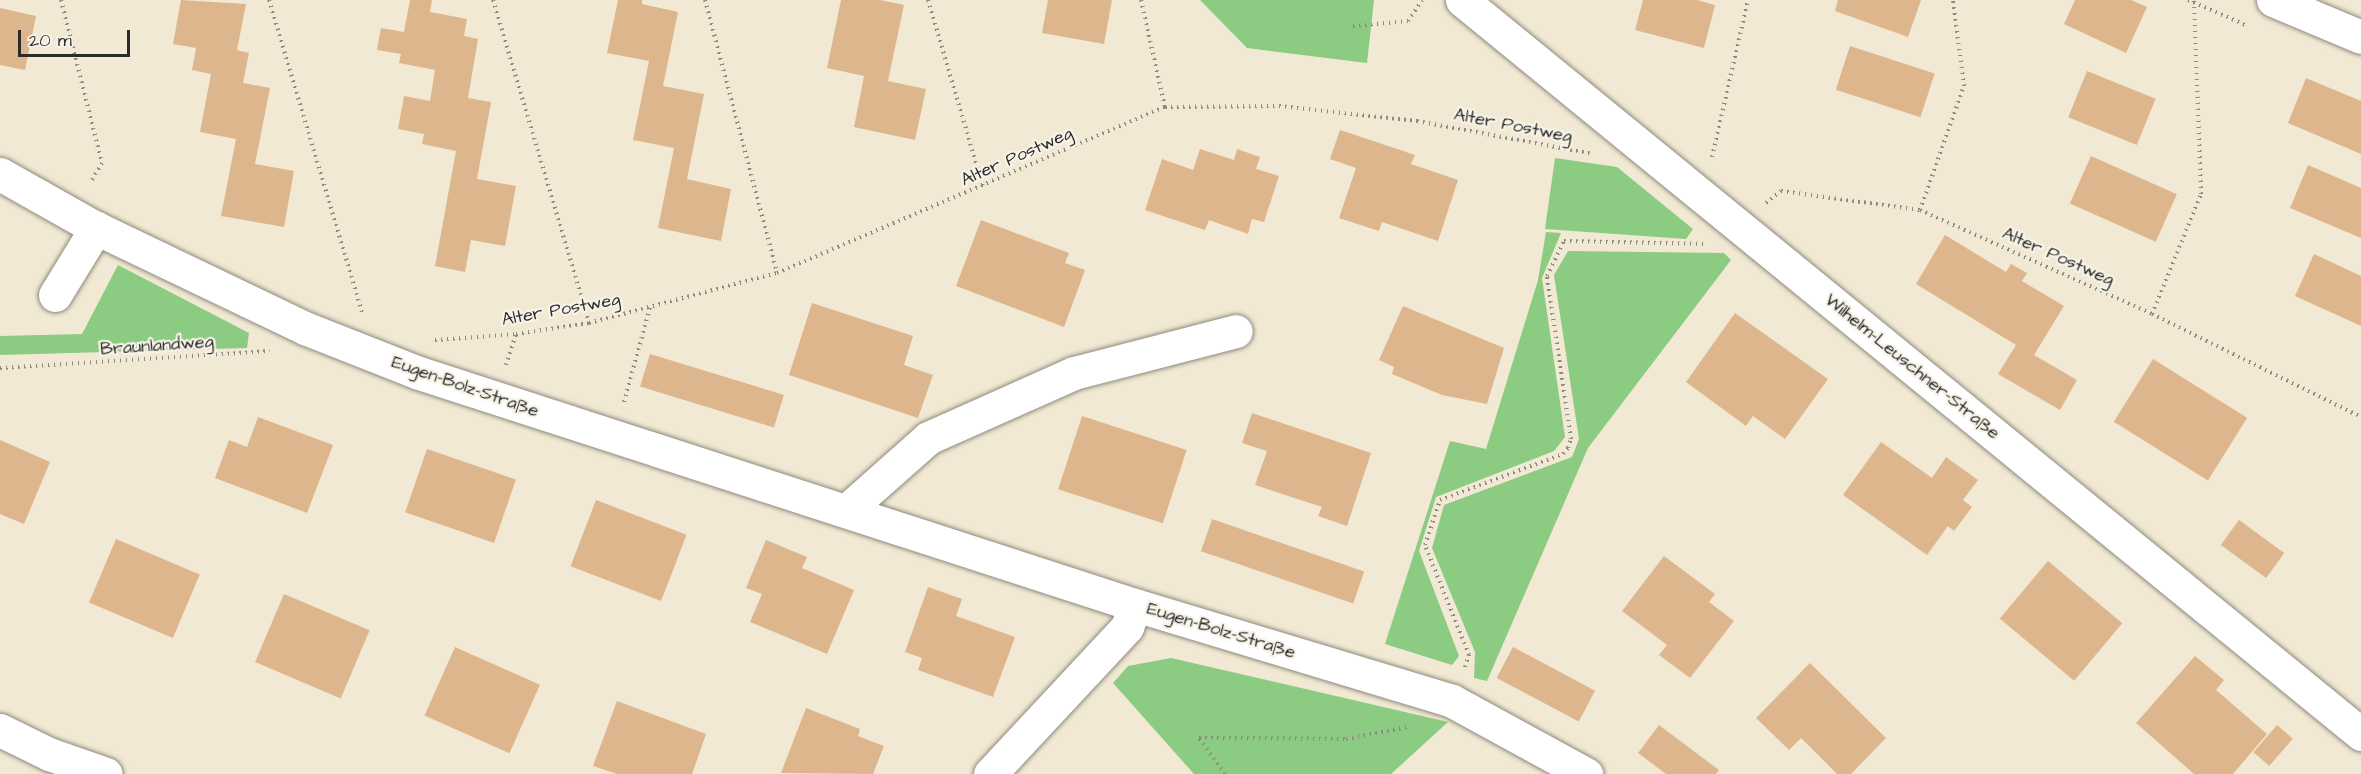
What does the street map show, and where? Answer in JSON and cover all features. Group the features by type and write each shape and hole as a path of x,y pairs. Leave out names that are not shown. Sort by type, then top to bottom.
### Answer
{"street":[{"name":"Wilhelm-Leuschner-Straße","path":"1462,0 2361,735"},
{"path":"2273,0 2361,37"},
{"name":"Eugen-Bolz-Straße","path":"0,174 84,222 307,329 416,372 1135,605 1452,702 1586,774"},
{"path":"55,296 84,222"},
{"path":"847,510 928,438 1074,373 1236,331"},
{"path":"990,774 1127,627 1135,605"},
{"path":"0,730 49,754 106,774"}],"path":[{"path":"62,0 102,163 84,222"},
{"path":"270,0 363,308 361,326 350,346"},
{"path":"493,0 589,323"},
{"path":"705,0 777,273"},
{"path":"928,0 983,187"},
{"path":"1141,0 1165,107"},
{"path":"1353,26 1408,21 1422,0"},
{"path":"1702,196 1748,0"},
{"path":"1920,210 1964,86 1953,0"},
{"path":"2152,314 2201,194 2194,0"},
{"name":"Alter Postweg","path":"416,372 437,338 516,334 589,323 777,273 983,187 1165,107 1279,106 1417,121 1584,153 1658,159"},
{"name":"Alter Postweg","path":"1452,702 1469,655 1425,545 1440,500 1563,454 1568,448 1571,439 1547,276 1564,241 1702,246 1738,226 1781,191 1920,210 2152,314 2361,417"},
{"path":"614,437 650,307"},
{"name":"Braunlandweg","path":"0,368 285,350 307,329"},
{"path":"1225,774 1199,738 1346,738 1435,722 1452,702"}],"green space":[{"path":"1200,0 1374,0 1367,63 1247,48"},
{"path":"1555,158 1617,167 1693,229 1686,239 1545,229"},
{"path":"1546,232 1561,233 1542,278 1565,437 1554,451 1436,497 1419,551 1459,656 1452,665 1385,644 1450,441 1486,449 1538,280"},
{"path":"1568,251 1724,253 1731,260 1588,448 1487,681 1474,678 1475,652 1432,548 1444,505 1572,457 1579,439 1554,275"},
{"path":"118,265 249,333 247,348 0,355 0,336 82,334"},
{"path":"1171,658 1448,722 1391,774 1194,774 1113,683 1128,666"}],"building":[{"path":"181,0 246,4 237,50 249,53 243,83 270,88 255,164 294,171 284,227 221,216 236,139 200,132 211,74 192,70 196,48 173,44"},
{"path":"410,0 432,0 430,12 467,19 464,36 478,39 468,98 491,102 477,179 516,186 505,246 471,240 465,272 435,266 456,151 422,144 424,134 398,129 404,96 430,101 435,70 399,63 401,54 377,50 381,28 404,32"},
{"path":"618,0 642,0 642,4 678,12 663,86 704,94 687,179 731,189 721,241 658,228 674,148 633,140 649,61 607,53"},
{"path":"841,0 880,0 904,5 888,81 926,89 915,140 854,127 864,76 827,68"},
{"path":"1048,0 1112,0 1104,44 1042,33"},
{"path":"1643,0 1697,0 1715,5 1704,48 1635,30"},
{"path":"1838,0 1921,0 1908,37 1835,11"},
{"path":"2075,0 2131,0 2147,7 2126,53 2064,24"},
{"path":"0,8 36,16 25,70 0,65"},
{"path":"1850,46 1935,74 1920,117 1836,90"},
{"path":"2087,71 2156,99 2137,145 2068,117"},
{"path":"2306,78 2361,101 2361,154 2288,123"},
{"path":"1340,130 1415,155 1411,164 1458,180 1438,241 1382,222 1379,231 1339,218 1356,168 1330,159"},
{"path":"1200,149 1234,160 1237,149 1260,157 1256,169 1279,176 1264,222 1252,219 1248,234 1209,220 1205,230 1145,210 1162,159 1193,170"},
{"path":"2091,156 2177,194 2156,242 2070,204"},
{"path":"2308,165 2361,188 2361,238 2290,208"},
{"path":"981,220 1069,253 1065,263 1085,270 1064,327 956,286"},
{"path":"1945,235 2006,272 2011,264 2027,273 2022,281 2064,306 2034,355 2077,380 2060,410 1998,374 2016,345 1916,284"},
{"path":"2314,254 2361,276 2361,326 2295,296"},
{"path":"812,303 913,336 904,365 933,375 918,418 789,375"},
{"path":"1403,306 1504,348 1487,404 1442,395 1392,374 1394,367 1379,360"},
{"path":"1735,313 1828,379 1785,439 1753,416 1746,426 1686,382"},
{"path":"650,354 784,395 774,427 640,387"},
{"path":"2153,359 2247,418 2208,481 2114,422"},
{"path":"1252,413 1371,453 1347,526 1318,516 1322,507 1255,485 1267,451 1242,443"},
{"path":"1082,416 1187,450 1163,523 1058,489"},
{"path":"258,417 333,445 307,513 215,478 229,440 247,447"},
{"path":"0,440 50,462 24,524 0,514"},
{"path":"1881,442 1932,478 1946,457 1978,480 1963,500 1972,507 1954,531 1948,526 1927,555 1843,495"},
{"path":"427,449 516,480 494,543 405,512"},
{"path":"596,500 687,535 661,601 571,566"},
{"path":"1212,519 1364,571 1353,604 1201,551"},
{"path":"2239,520 2284,553 2266,578 2221,545"},
{"path":"116,539 200,575 173,638 89,603"},
{"path":"766,540 807,557 802,568 854,590 827,654 750,622 762,594 746,588"},
{"path":"1664,556 1715,594 1709,602 1734,621 1690,678 1659,655 1667,645 1622,611"},
{"path":"2048,561 2122,623 2074,681 2000,618"},
{"path":"928,587 962,599 956,616 1015,637 993,697 918,670 922,658 905,652"},
{"path":"284,594 370,630 341,698 255,662"},
{"path":"455,647 540,685 509,753 424,716"},
{"path":"1513,647 1595,691 1579,722 1497,678"},
{"path":"2195,656 2224,680 2216,690 2267,734 2233,774 2194,774 2136,723"},
{"path":"1810,663 1886,738 1851,774 1837,774 1801,738 1789,750 1756,718"},
{"path":"617,701 706,734 692,774 617,774 593,766"},
{"path":"806,708 860,729 858,736 884,746 873,774 781,773"},
{"path":"1659,725 1719,770 1716,774 1666,774 1638,753"},
{"path":"2277,725 2293,739 2269,766 2253,752"}]}
